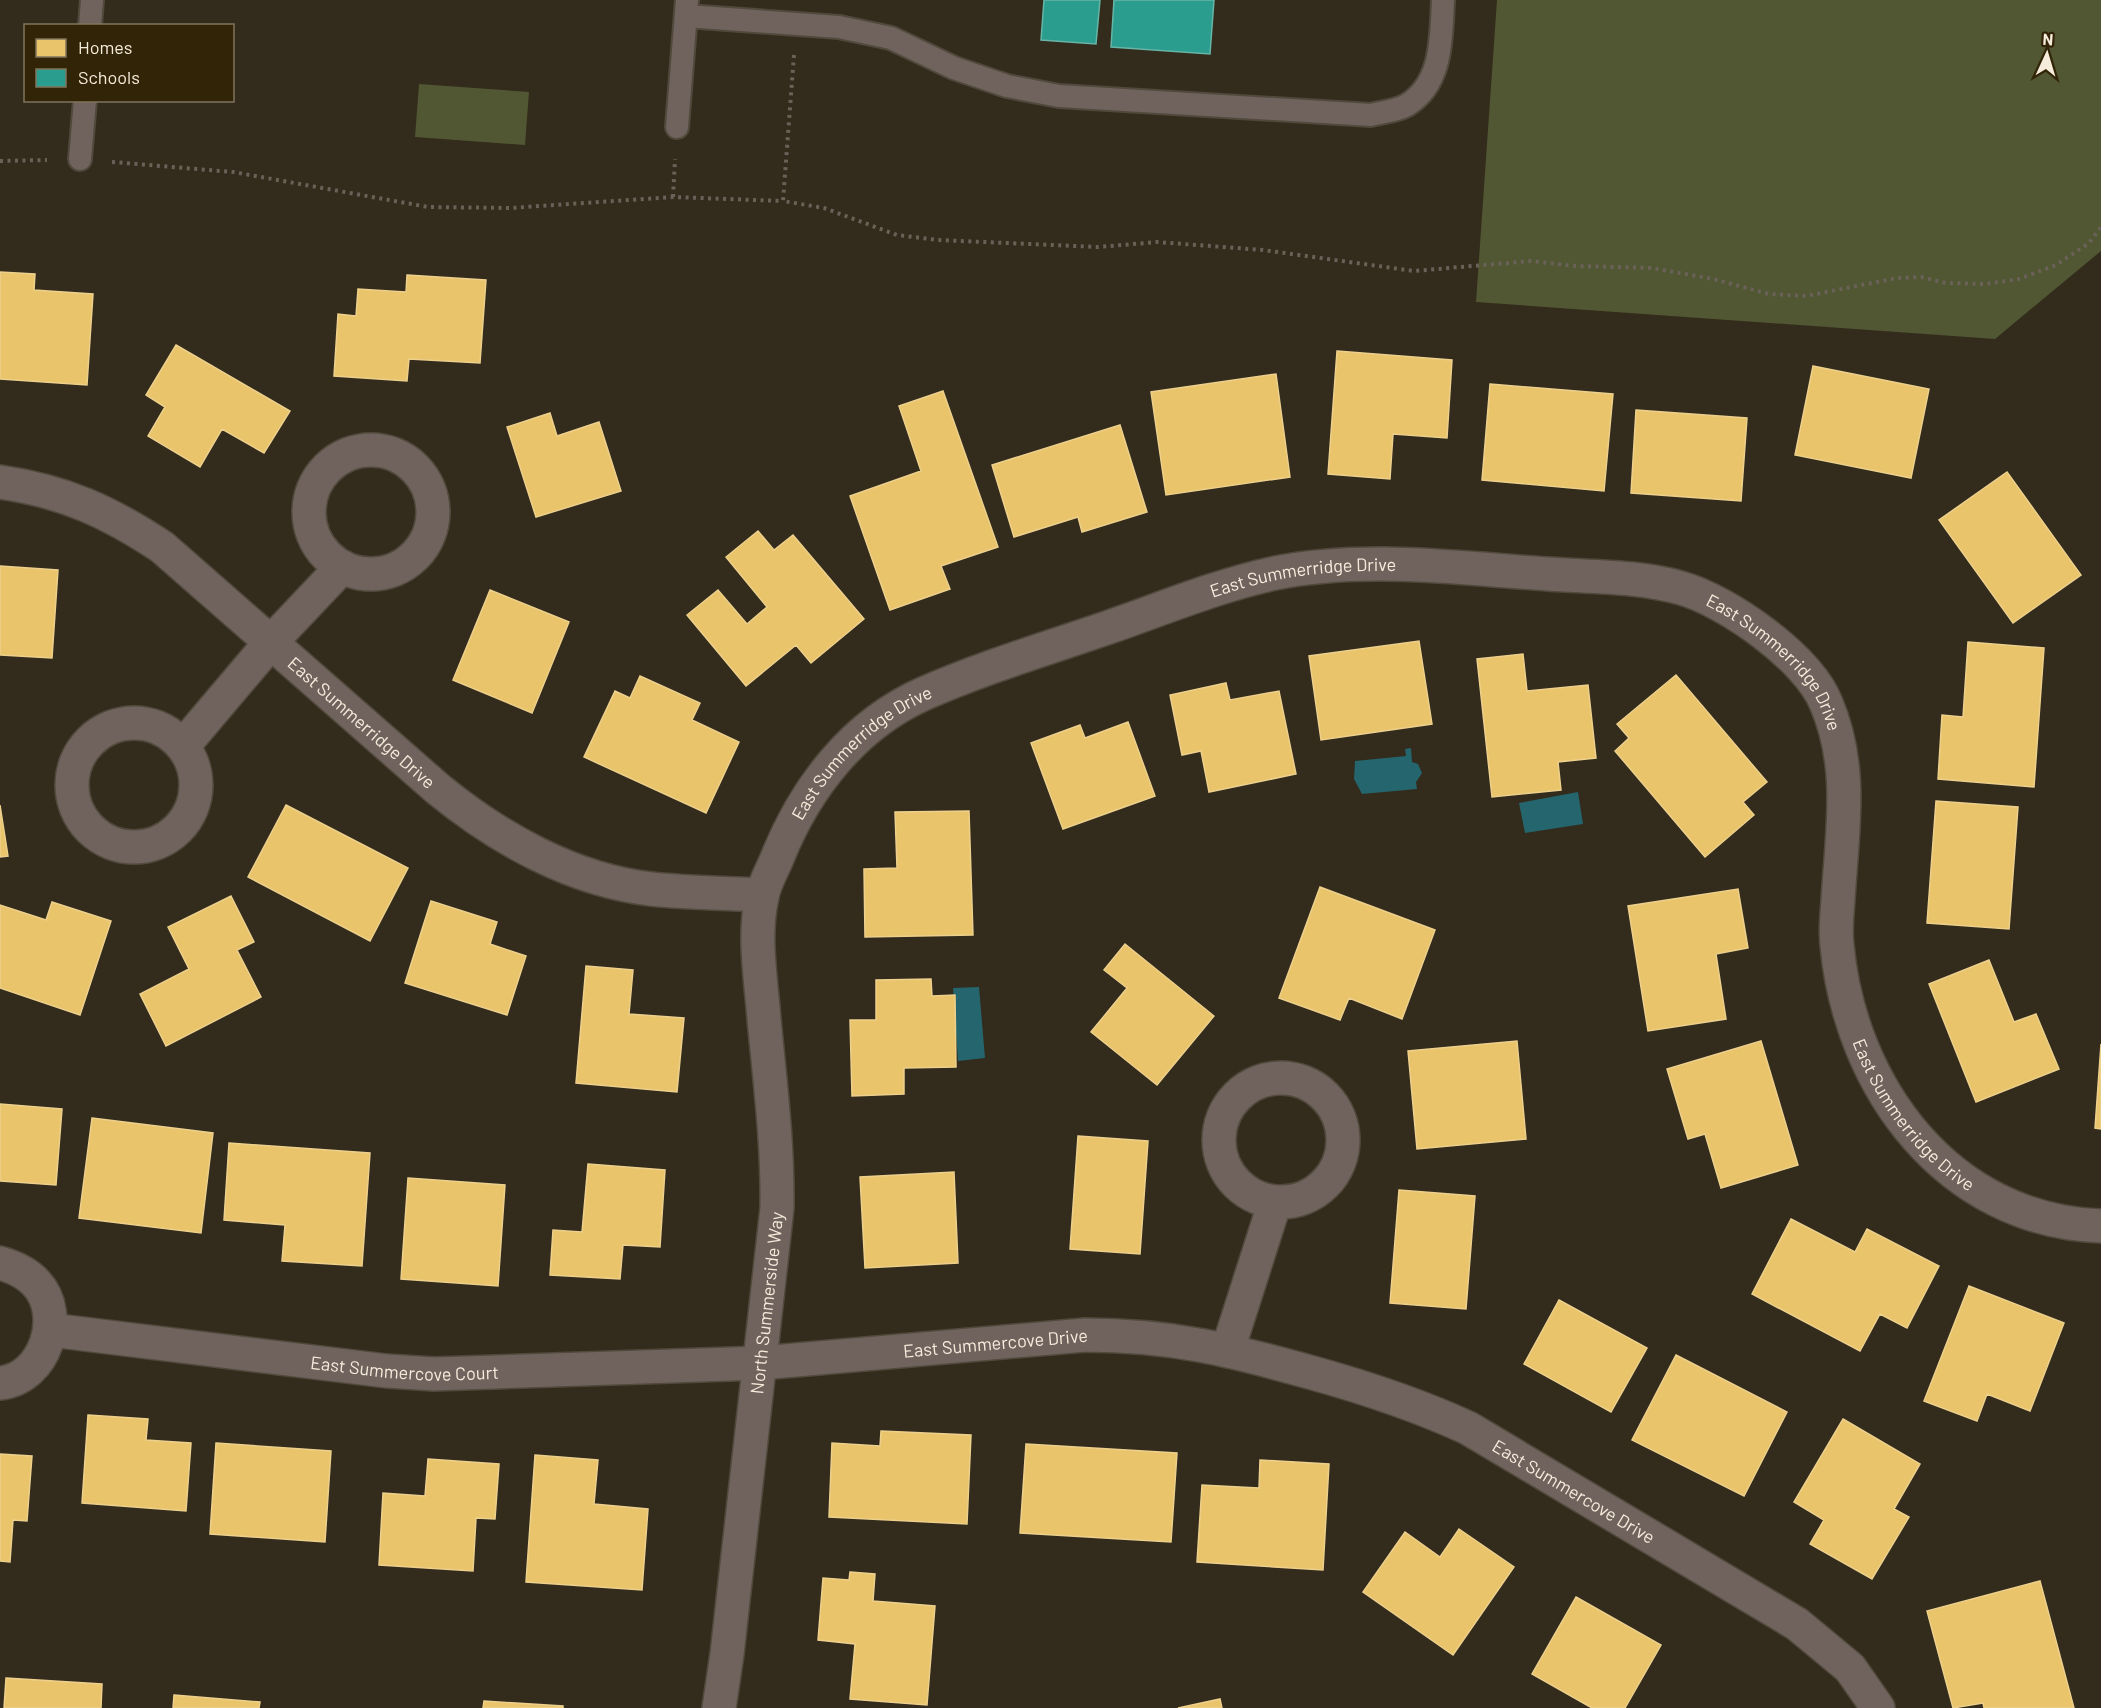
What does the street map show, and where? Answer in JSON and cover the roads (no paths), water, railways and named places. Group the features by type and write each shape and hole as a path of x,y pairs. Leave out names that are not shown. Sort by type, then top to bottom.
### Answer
{"street":[{"name":"East Summerridge Drive","path":"0,482 33,486 78,500 121,520 162,547 474,818 514,842 557,862 603,878 650,889 762,895 784,840 807,797 835,760 869,727 908,701 952,682 1266,575 1312,567 1405,564 1637,580 1683,588 1742,615 1793,659 1825,698 1844,760 1846,815 1836,940 1846,1002 1866,1060 1895,1113 1938,1158 1975,1189 2028,1214 2082,1225 2101,1226"},
{"name":"East Summerridge Drive","path":"183,746 271,642 342,567"},
{"name":"North Summerside Way","path":"718,1708 728,1654 777,1208 777,1160 758,951 762,895"},
{"path":"1228,1349 1275,1202"},
{"path":"0,1263 18,1269 37,1284 48,1306 51,1330 44,1353 28,1371 7,1383 0,1383"},
{"name":"East Summercove Court","path":"51,1330 387,1371 434,1374 761,1363"},
{"name":"East Summercove Drive","path":"761,1363 1085,1335 1141,1336 1228,1349 1379,1392 1425,1408 1468,1428 1797,1624 1850,1668 1878,1708"}],"lane":[{"path":"90,24 92,0"},
{"path":"678,127 687,8 796,24 839,27 891,38 965,72 1007,86 1059,96 1371,116 1406,106 1431,84 1440,49 1443,0"},
{"path":"80,159 85,102"}],"water":[{"path":"1411,748 1412,762 1418,764 1422,773 1416,782 1417,789 1362,794 1354,779 1355,761 1406,756 1405,749"},
{"path":"1578,792 1583,824 1525,833 1519,803"},
{"path":"979,987 985,1058 958,1061 953,988"}]}
